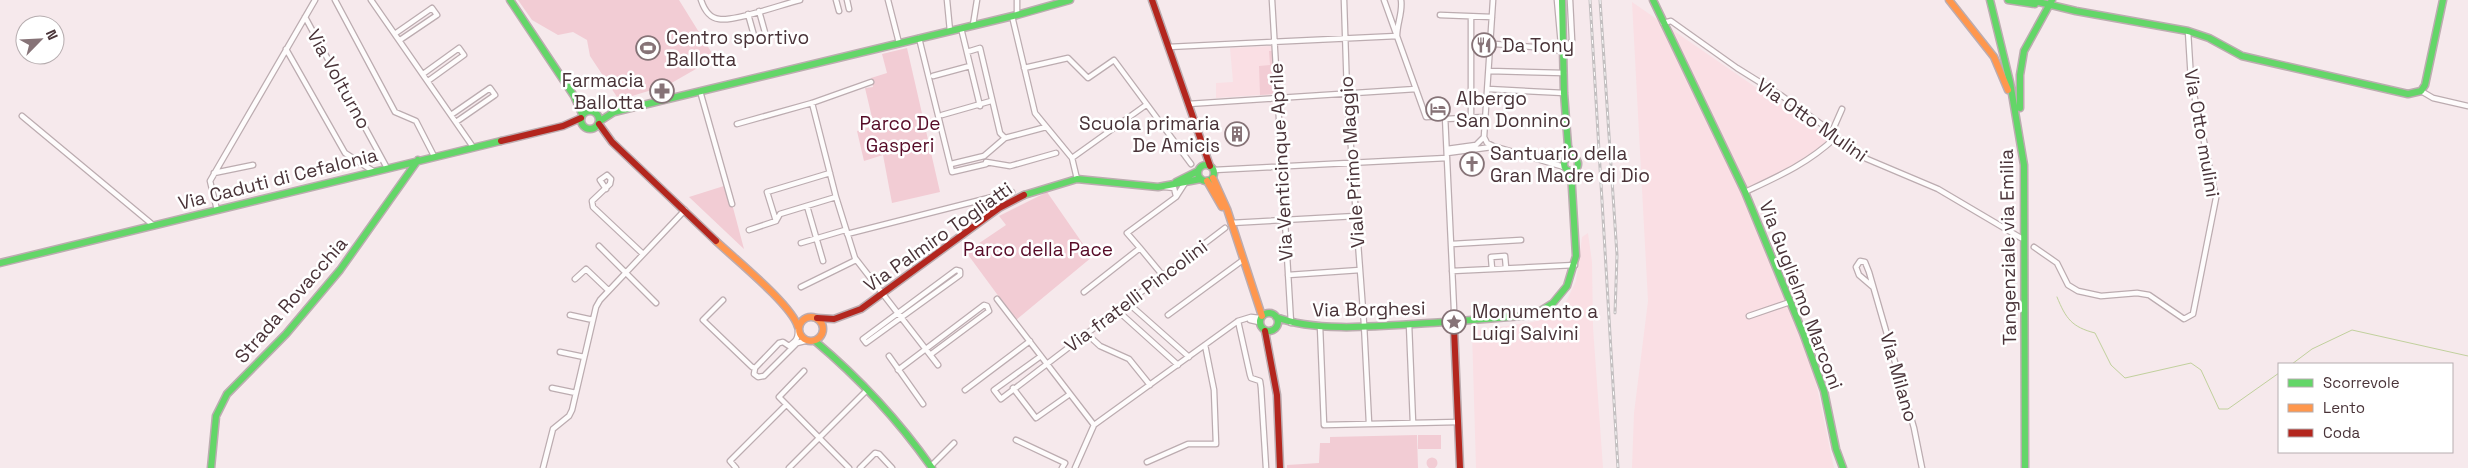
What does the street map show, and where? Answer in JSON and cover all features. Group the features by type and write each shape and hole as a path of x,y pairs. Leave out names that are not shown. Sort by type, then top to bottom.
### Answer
{"street":[{"path":"217,210 210,181 315,0"},
{"path":"335,0 395,112 416,121 434,156"},
{"path":"371,0 396,33 473,147"},
{"name":"Via Palmiro Togliatti","path":"510,0 574,96 586,127 612,142"},
{"path":"701,0 706,11 712,17 726,19 800,0"},
{"path":"836,0 839,12"},
{"path":"848,0 850,9"},
{"path":"888,0 899,43"},
{"path":"947,0 950,31"},
{"path":"973,25 977,0"},
{"path":"1017,0 1014,16 1033,107 1046,127 1072,158 1077,179"},
{"path":"582,116 594,111 614,112 1014,16 1070,0"},
{"path":"1152,0 1212,168 1207,180"},
{"name":"Via Venticinque Aprile","path":"1272,0 1291,324"},
{"name":"Viale Primo Maggio","path":"1344,0 1347,93 1364,324 1369,423"},
{"path":"1384,0 1391,15 1426,117 1485,117"},
{"path":"1397,36 1402,7 1401,0"},
{"path":"1493,0 1484,137 1487,144 1564,167 1571,171"},
{"path":"1556,0 1563,49"},
{"path":"1562,0 1564,93 1568,146 1572,157 1576,160 1577,166 1571,171"},
{"path":"1495,44 1563,49 1572,40 1569,0"},
{"name":"Via Guglielmo Marconi","path":"1653,0 1745,192 1790,302 1824,391 1836,449 1843,468"},
{"path":"1949,0 1994,57 2006,81 2020,126"},
{"name":"Tangenziale via Emilia","path":"1990,0 2005,52 2020,126 2026,191 2025,468"},
{"path":"2008,0 2052,3"},
{"path":"2030,0 2188,30 2209,38 2242,56 2408,94 2421,91 2432,98 2468,106"},
{"path":"2421,91 2426,81 2443,0"},
{"path":"2020,126 2019,79 2026,43 2039,20 2052,3"},
{"path":"396,33 432,8 437,15 400,40"},
{"path":"748,14 755,39 766,36 759,11"},
{"path":"1391,15 1399,16"},
{"path":"1440,15 1492,17"},
{"name":"Via Volturno","path":"305,16 387,168"},
{"path":"1471,17 1471,117"},
{"name":"Via Otto Mulini","path":"1663,23 1671,21 1736,68 1782,96 1824,126 1833,136 1867,159 1938,189 2021,238"},
{"path":"961,28 980,106"},
{"name":"Via Otto mulini","path":"2034,247 2057,263 2068,285 2078,291 2101,296 2137,292 2149,295 2184,319 2189,318 2193,314 2216,198 2191,80 2188,30"},
{"path":"1168,47 1397,36"},
{"path":"919,38 952,172 986,164 1010,166 1056,153"},
{"path":"423,74 459,48 464,55 428,80"},
{"path":"967,52 980,48 1000,133 1005,138"},
{"path":"1545,48 1563,49"},
{"path":"286,49 345,153 373,171"},
{"path":"1024,68 1065,58 1072,60 1088,78 1114,60 1191,164"},
{"path":"933,76 970,66"},
{"path":"1489,71 1564,73"},
{"path":"737,124 812,103 871,82"},
{"path":"451,114 490,88 495,95 456,122"},
{"path":"1188,104 1416,89"},
{"path":"1488,89 1564,93"},
{"path":"700,91 732,204"},
{"name":"Via Palmiro Togliatti","path":"574,96 594,111 599,123 612,142 784,306 805,340"},
{"path":"942,115 992,102"},
{"path":"812,103 836,197 856,260 900,319 938,365"},
{"path":"1072,158 1146,105"},
{"path":"1833,136 1842,109"},
{"path":"586,127 594,128 614,112"},
{"path":"22,116 153,226"},
{"name":"Via Caduti di Cefalonia","path":"0,263 563,126 582,116"},
{"path":"1445,117 1454,309 1450,319 1450,326 1454,328"},
{"name":"Via Caduti di Cefalonia","path":"563,126 586,127"},
{"path":"950,164 984,156 1005,138 1046,127"},
{"path":"1198,132 1204,159 1199,170"},
{"name":"Via Guglielmo Marconi","path":"1745,192 1797,168 1816,156 1833,136"},
{"path":"1447,153 1476,145 1484,137"},
{"path":"1166,186 1199,170 1203,166 1212,168 1281,167 1352,163 1493,146"},
{"path":"984,156 986,164"},
{"path":"1564,167 1566,159 1572,157"},
{"name":"Strada Rovacchia","path":"211,468 216,416 227,394 286,334 340,270 418,160"},
{"path":"214,173 254,165"},
{"path":"1199,170 1218,198 1243,260 1261,319 1268,331 1268,347 1277,395 1280,468"},
{"path":"1459,321 1520,318 1542,311 1553,303 1567,286 1574,265 1571,171"},
{"path":"776,221 767,192 830,173"},
{"name":"Via Palmiro Togliatti","path":"784,306 806,318 827,320 845,316 861,309 1012,200 1052,184 1077,179 1166,186 1207,180"},
{"path":"1164,277 1127,233 1176,197 1186,182"},
{"path":"1166,186 1174,188 1176,197"},
{"path":"606,188 592,201 593,207 643,254"},
{"path":"801,243 1012,192"},
{"path":"749,230 776,221 780,214 836,197"},
{"path":"807,206 823,261"},
{"path":"543,468 553,429 569,416 596,307 608,290 685,210"},
{"path":"1229,226 1285,219 1356,216"},
{"name":"Via fratelli Pincolini","path":"1013,388 1164,277 1229,226"},
{"path":"1452,244 1521,240"},
{"path":"599,246 656,303"},
{"path":"1084,292 1140,248"},
{"path":"1492,269 1491,257 1505,256 1506,268"},
{"path":"801,287 856,260"},
{"path":"1168,316 1243,260"},
{"name":"Via Milano","path":"1873,287 1859,274 1856,267 1860,261 1865,262 1873,287 1914,428 1922,468"},
{"path":"1452,271 1574,265"},
{"path":"575,279 586,268 608,290"},
{"path":"956,270 960,271 960,275 900,319 866,343 863,339 956,270"},
{"path":"1288,275 1360,270"},
{"name":"Via Borghesi","path":"1255,295 1269,313 1291,324"},
{"path":"997,299 1094,425"},
{"path":"724,300 703,320 754,369 758,377 764,376 797,342 805,340 815,341 835,358 908,434 932,467 954,443"},
{"path":"1749,316 1790,302"},
{"path":"1128,303 1190,357"},
{"path":"898,370 984,305 987,306 989,311 930,355"},
{"path":"1118,311 1178,365"},
{"path":"1074,468 1094,425 1240,320 1261,319 1269,313"},
{"path":"570,315 593,320"},
{"name":"Via Palmiro Togliatti","path":"815,341 823,332 845,316"},
{"path":"1450,319 1456,316 1459,321"},
{"path":"754,369 779,343 783,342 789,346 793,343 798,338 798,328 806,318"},
{"path":"817,318 822,323 823,332 835,358"},
{"path":"1268,331 1277,325 1276,318"},
{"name":"Via Borghesi","path":"1277,325 1409,324 1450,319"},
{"path":"1240,320 1250,375 1251,378 1260,381 1262,388 1266,468"},
{"path":"1459,321 1454,328 1460,468"},
{"path":"1409,324 1413,423"},
{"path":"1320,326 1324,425 1458,422"},
{"path":"1087,334 1100,346 1129,359 1150,386"},
{"path":"965,390 1030,341"},
{"path":"1147,462 1188,444 1216,444 1214,390 1205,345"},
{"path":"560,352 584,358"},
{"path":"888,356 923,404"},
{"path":"1041,356 994,390 1001,399 1013,388 1036,418 1070,394"},
{"path":"804,372 779,397 849,468"},
{"path":"552,388 576,393"},
{"path":"790,468 866,391"},
{"path":"736,468 730,461 786,406"},
{"path":"1016,440 1065,463 1062,468"},
{"path":"860,468 875,453 879,454 892,468"}],"shaded area":[{"path":"1632,2 1835,142 1747,194 1813,368 1834,468 1632,468 1634,413 1648,301"},
{"path":"1272,46 1275,94 1216,98 1216,83 1233,82 1230,48"},
{"path":"1588,233 1592,262 1593,327 1603,468 1476,468 1472,331 1533,322 1548,317 1565,304 1576,281 1582,237"}],"green space":[{"name":"Centro sportivo Ballotta","path":"518,0 679,0 715,58 668,85 619,100 590,56 587,40 573,32 558,35 532,20"},
{"name":"Parco De Gasperi","path":"907,48 940,192 892,203 883,155 864,161 857,131 874,126 865,88 873,87 871,78 887,73 882,54"},
{"path":"1269,51 1272,51 1274,94 1260,95 1259,66 1270,65"},
{"path":"727,185 744,249 689,197"},
{"name":"Parco della Pace","path":"1047,192 1092,257 1016,320 966,252 1006,225 999,216"},
{"path":"1417,435 1418,468 1287,468 1287,465 1319,463 1320,443 1330,443 1330,437"},
{"path":"1418,435 1441,435 1441,449 1418,449"},
{"path":"1432,457 1438,463 1432,469 1426,463"}],"waterway":[{"path":"2057,297 2063,311 2075,325 2095,333 2111,365 2125,378 2191,363 2201,370 2219,409 2228,409 2278,374"},
{"path":"2293,363 2312,349 2352,330 2468,356"}],"railway":[{"path":"1590,0 1618,468"},
{"path":"1600,0 1617,255 1615,313"}],"traffic: fast":[{"path":"510,0 574,96 582,114"},
{"path":"600,121 614,112 1017,15 1070,0"},
{"path":"1562,0 1564,93 1568,146 1572,157"},
{"path":"1653,0 1745,192 1803,333 1824,391 1836,449 1843,468"},
{"path":"1990,0 2010,82 2024,165 2025,468"},
{"path":"2008,0 2035,4"},
{"path":"2030,0 2076,11 2188,31 2209,38 2242,56 2408,94 2421,91 2425,85 2443,0"},
{"path":"2020,108 2020,75 2024,51 2052,0"},
{"path":"586,111 594,111 599,116 599,120 597,127 586,129 581,124 581,116 586,111"},
{"path":"0,263 501,141"},
{"path":"1571,157 1576,159 1578,164 1576,169 1571,171 1566,169 1564,164 1566,159 1571,157"},
{"path":"211,468 216,416 227,394 286,334 340,270 418,160"},
{"path":"1206,165 1212,167 1214,173 1212,179 1206,181 1200,179 1198,173 1200,167 1206,165"},
{"path":"1176,182 1198,171"},
{"path":"1459,321 1534,315 1553,303 1567,286 1576,256 1571,171"},
{"path":"1024,195 1077,179 1158,187 1201,179"},
{"path":"1269,313 1275,316 1278,322 1275,328 1269,331 1263,328 1260,322 1263,316 1269,313"},
{"path":"1453,316 1459,322 1453,328 1447,322 1453,316"},
{"path":"1276,317 1315,326 1337,327 1448,322"},
{"path":"815,341 878,401 932,468"}],"traffic: slow":[{"path":"1949,0 1994,57 2008,90"},
{"path":"1213,178 1227,209 1262,316"},
{"path":"1207,181 1222,207"},
{"path":"716,241 774,295 794,318 798,327"},
{"path":"806,317 816,317 823,324 823,329 823,334 816,341 806,341 799,334 799,324 806,317"}],"traffic: jam":[{"path":"1152,0 1210,166"},
{"path":"501,141 563,126 581,118"},
{"path":"599,124 612,142 716,241"},
{"path":"817,318 834,319 861,309 999,208 1024,195"},
{"path":"1454,328 1460,468"},
{"path":"1265,331 1277,395 1280,468"}],"place":[{"name":"Da Tony","path":"1484,45"},
{"name":"Centro sportivo Ballotta","path":"648,48"},
{"name":"Farmacia Ballotta","path":"662,91"},
{"name":"Albergo San Donnino","path":"1438,109"},
{"name":"Scuola primaria De Amicis","path":"1237,134"},
{"name":"Santuario della Gran Madre di Dio","path":"1472,164"},
{"name":"Monumento a Luigi Salvini","path":"1454,322"}]}
